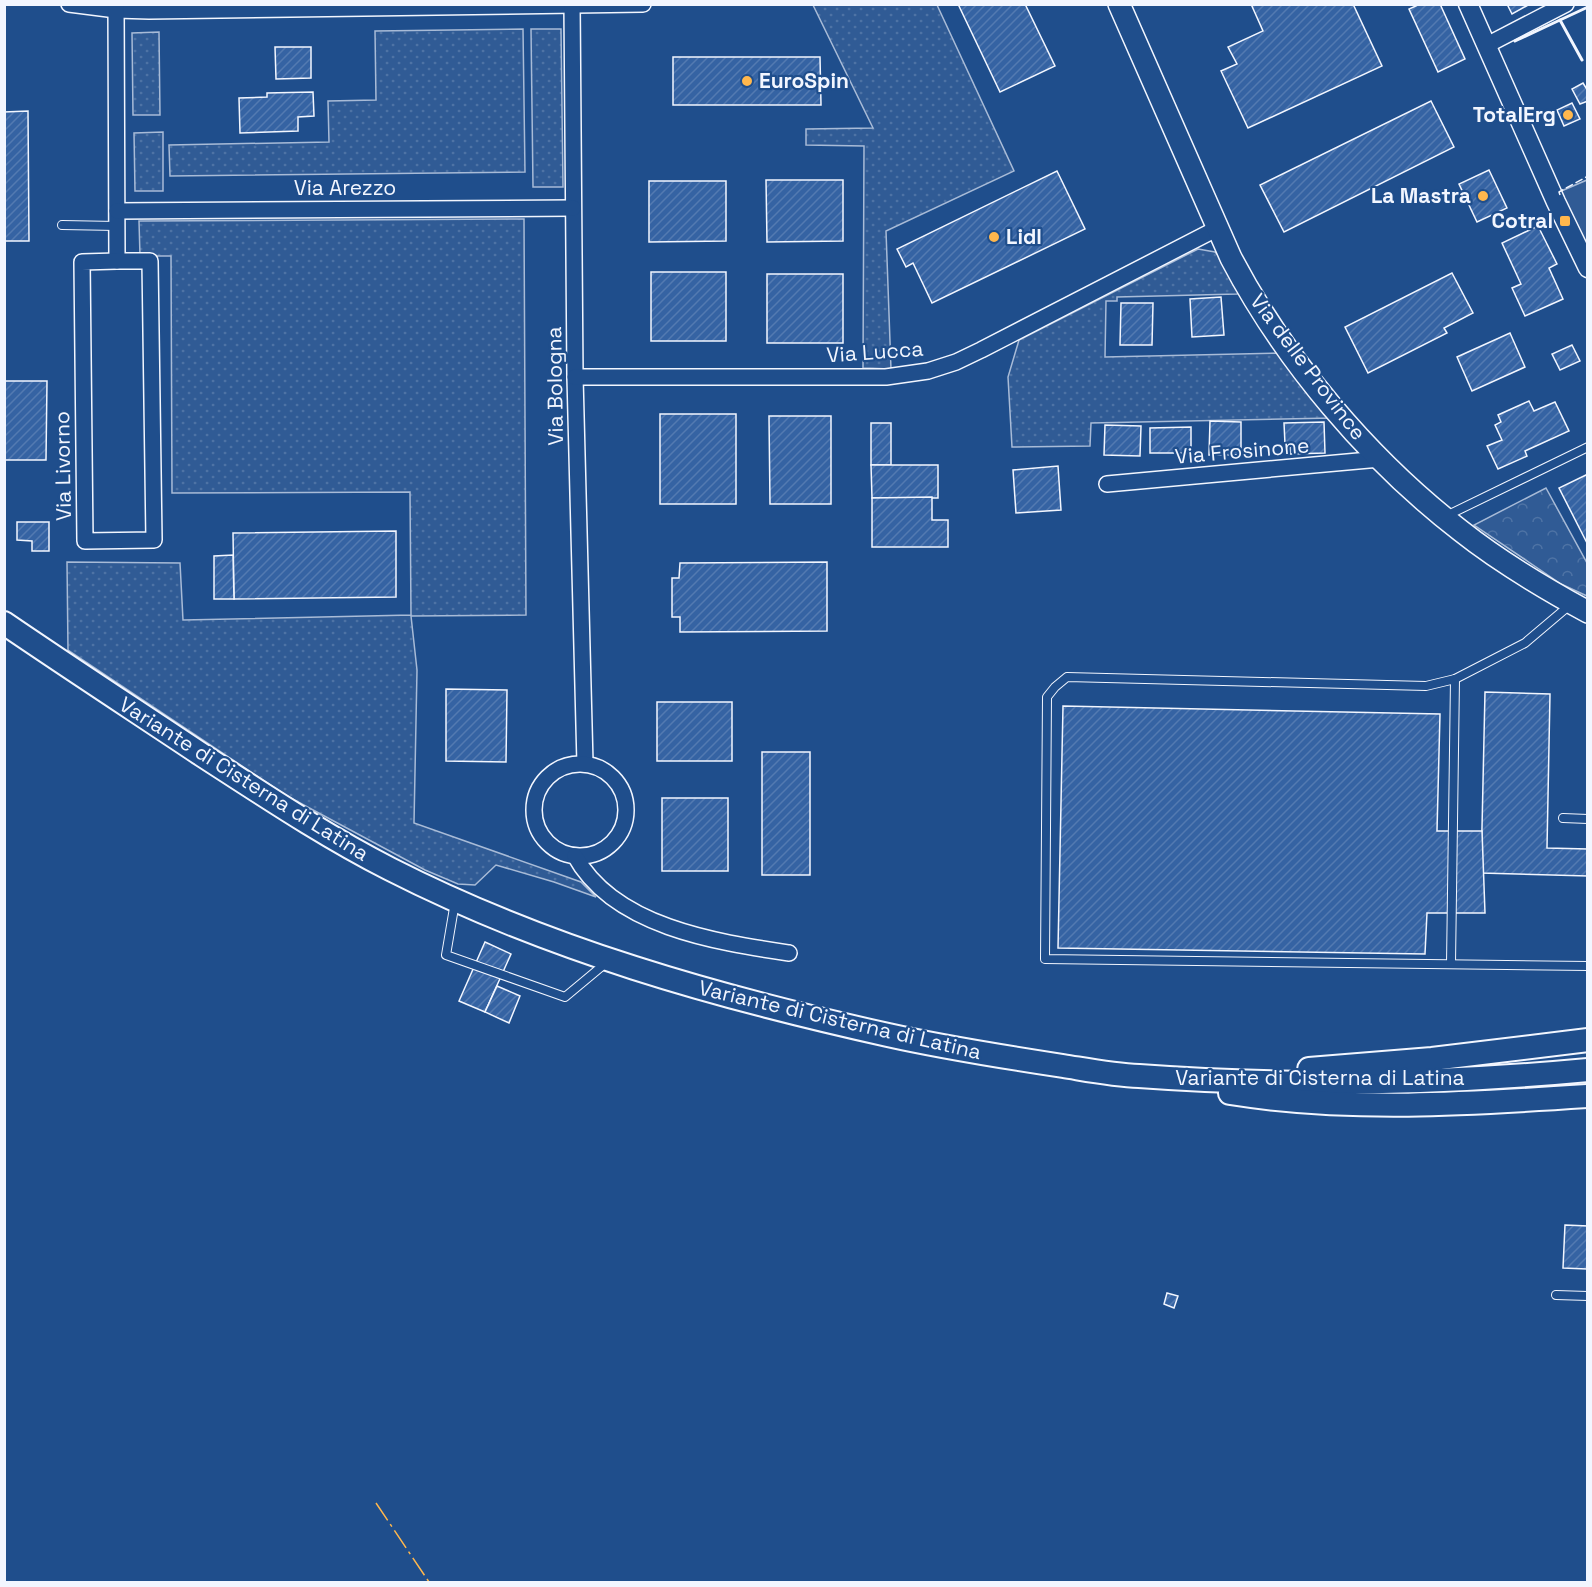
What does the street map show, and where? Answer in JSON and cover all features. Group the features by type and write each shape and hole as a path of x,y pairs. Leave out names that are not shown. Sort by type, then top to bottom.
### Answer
{"main road":[{"name":"Via delle Province","path":"1119,4 1241,277 1281,338 1323,393 1380,459 1444,517 1489,551 1580,608"},
{"name":"Variante di Cisterna di Latina","path":"4,623 306,822 394,871 531,932 609,960 744,1001 984,1054 1134,1076 1359,1083 1449,1080 1587,1070"},
{"path":"1134,1076 1301,1070 1392,1063 1587,1040"},
{"path":"1134,1076 1257,1097 1331,1104 1444,1105 1587,1096"}],"street":[{"path":"69,4 149,11 643,4"},
{"path":"1468,4 1587,268"},
{"path":"1487,45 1566,4"},
{"name":"Via Bologna","path":"572,6 575,377 585,764"},
{"path":"116,7 117,261"},
{"name":"Via Arezzo","path":"117,218 573,208"},
{"name":"Via Lucca","path":"575,377 875,377 928,371 974,354 1218,228"},
{"name":"Via Livorno","path":"117,261 150,261 154,540 85,541 82,262 117,261"},
{"name":"Via Frosinone","path":"1107,484 1380,459"},
{"path":"585,764 600,769 614,778 623,791 627,807 625,823 618,837 606,849 591,855 575,856 560,851 547,842 538,829 534,813 536,797 543,783 554,772 569,766 585,764"},
{"path":"575,856 595,884 622,905 645,917 726,944 789,953"}],"lane":[{"path":"62,225 117,218"},
{"path":"1444,517 1587,447"},
{"path":"1580,608 1525,643 1455,679 1426,686 1067,677 1047,697 1045,959 1587,966"},
{"path":"1451,964 1455,679"},
{"path":"1563,818 1587,819"},
{"path":"456,900 446,954 565,997 609,960"},
{"path":"1556,1295 1587,1296"}],"green space":[{"path":"813,5 937,5 1014,171 886,231 891,369 863,368 864,146 806,145 806,129 873,128"},
{"path":"523,29 525,172 170,176 169,145 329,142 328,101 376,100 375,31"},
{"path":"531,29 561,29 563,187 533,187"},
{"path":"159,32 160,115 133,115 132,33"},
{"path":"163,132 163,191 135,191 134,133"},
{"path":"524,219 526,615 411,616 417,670 414,823 581,882 596,897 496,865 475,885 458,884 425,870 287,796 68,650 67,562 180,563 183,620 411,615 410,492 172,493 171,256 140,256 139,221"},
{"path":"1198,249 1215,252 1223,260 1241,292 1237,294 1117,297 1117,301 1106,301 1105,357 1280,353 1332,418 1091,423 1090,446 1012,447 1008,377 1019,340"},
{"path":"1546,488 1587,563 1587,596 1561,584 1474,525"}],"shaded area":[{"path":"1587,180 1587,252 1559,192"}],"building":[{"path":"958,4 1025,4 1055,66 1000,92"},
{"path":"1251,4 1353,4 1382,66 1248,128 1221,71 1237,64 1228,47 1263,31"},
{"path":"1420,4 1440,4 1465,59 1438,72 1409,9"},
{"path":"1507,4 1530,4 1512,14"},
{"path":"275,47 311,47 311,78 276,79"},
{"name":"EuroSpin","path":"673,57 820,57 821,105 673,105"},
{"path":"1583,83 1588,91 1588,101 1580,104 1572,89"},
{"path":"313,92 314,116 298,117 298,131 240,133 239,98 267,97 267,93"},
{"path":"1431,101 1454,147 1284,232 1260,185"},
{"name":"TotalErg","path":"1572,103 1580,119 1564,126 1557,110"},
{"path":"28,111 29,241 4,241 4,112"},
{"name":"La Mastra","path":"1489,170 1507,208 1477,222 1459,184"},
{"name":"Lidl","path":"1057,171 1085,229 932,303 913,263 906,267 897,249"},
{"path":"766,180 843,180 843,241 767,242"},
{"path":"649,181 726,181 726,241 649,242"},
{"path":"1538,226 1557,264 1549,268 1563,299 1525,316 1512,288 1521,284 1502,243"},
{"path":"651,272 726,272 726,341 651,341"},
{"path":"1452,273 1473,313 1444,328 1447,333 1368,373 1345,327"},
{"path":"767,274 843,274 843,343 767,343"},
{"path":"1221,297 1224,335 1192,337 1190,299"},
{"path":"1121,303 1153,303 1152,345 1120,345"},
{"path":"1510,333 1525,367 1472,391 1457,357"},
{"path":"1572,345 1580,361 1560,370 1552,354"},
{"path":"4,381 47,381 46,460 4,460"},
{"path":"1529,401 1534,411 1555,402 1569,431 1525,451 1527,456 1498,469 1487,446 1502,440 1495,425 1501,422 1498,415"},
{"path":"660,414 736,414 736,504 660,504"},
{"path":"769,416 831,416 831,504 770,504"},
{"path":"1210,421 1241,422 1241,455 1209,455"},
{"path":"1324,422 1325,453 1290,454 1290,444 1285,444 1284,423"},
{"path":"871,423 891,423 891,465 871,465"},
{"path":"1105,425 1141,426 1140,456 1104,455"},
{"path":"1191,427 1191,453 1150,453 1150,428"},
{"path":"871,465 938,465 938,498 872,498"},
{"path":"1058,466 1061,510 1016,513 1013,470"},
{"path":"1588,474 1588,545 1559,488"},
{"path":"932,497 932,520 948,520 948,547 872,547 872,498"},
{"path":"17,522 49,522 49,551 32,551 32,541 17,540"},
{"path":"396,531 396,597 234,599 233,533"},
{"path":"233,555 234,599 214,599 214,556"},
{"path":"827,562 827,631 680,632 680,617 672,617 672,578 679,578 680,563"},
{"path":"446,689 507,690 506,762 446,761"},
{"path":"1485,692 1550,694 1547,848 1588,849 1588,876 1481,873"},
{"path":"657,702 732,702 732,761 657,761"},
{"path":"1063,706 1440,714 1437,831 1482,831 1485,913 1427,913 1425,954 1058,948"},
{"path":"762,752 810,752 810,875 762,875"},
{"path":"662,798 728,798 728,871 662,871"},
{"path":"485,942 511,954 485,1012 459,1001"},
{"path":"497,986 520,996 509,1023 485,1012"},
{"path":"1565,1225 1588,1226 1587,1269 1563,1268"},
{"path":"1167,1293 1178,1296 1174,1308 1164,1304"}],"fence":[{"path":"1560,195 1559,192 1588,176"}],"wall":[{"path":"1560,20 1588,7"},
{"path":"1515,41 1560,20 1582,60"}],"power":[{"path":"376,1503 429,1582"}],"place":[{"name":"EuroSpin","path":"747,81"},
{"name":"TotalErg","path":"1568,115"},
{"name":"La Mastra","path":"1483,196"},
{"name":"Cotral","path":"1565,221"},
{"name":"Lidl","path":"994,237"}]}
